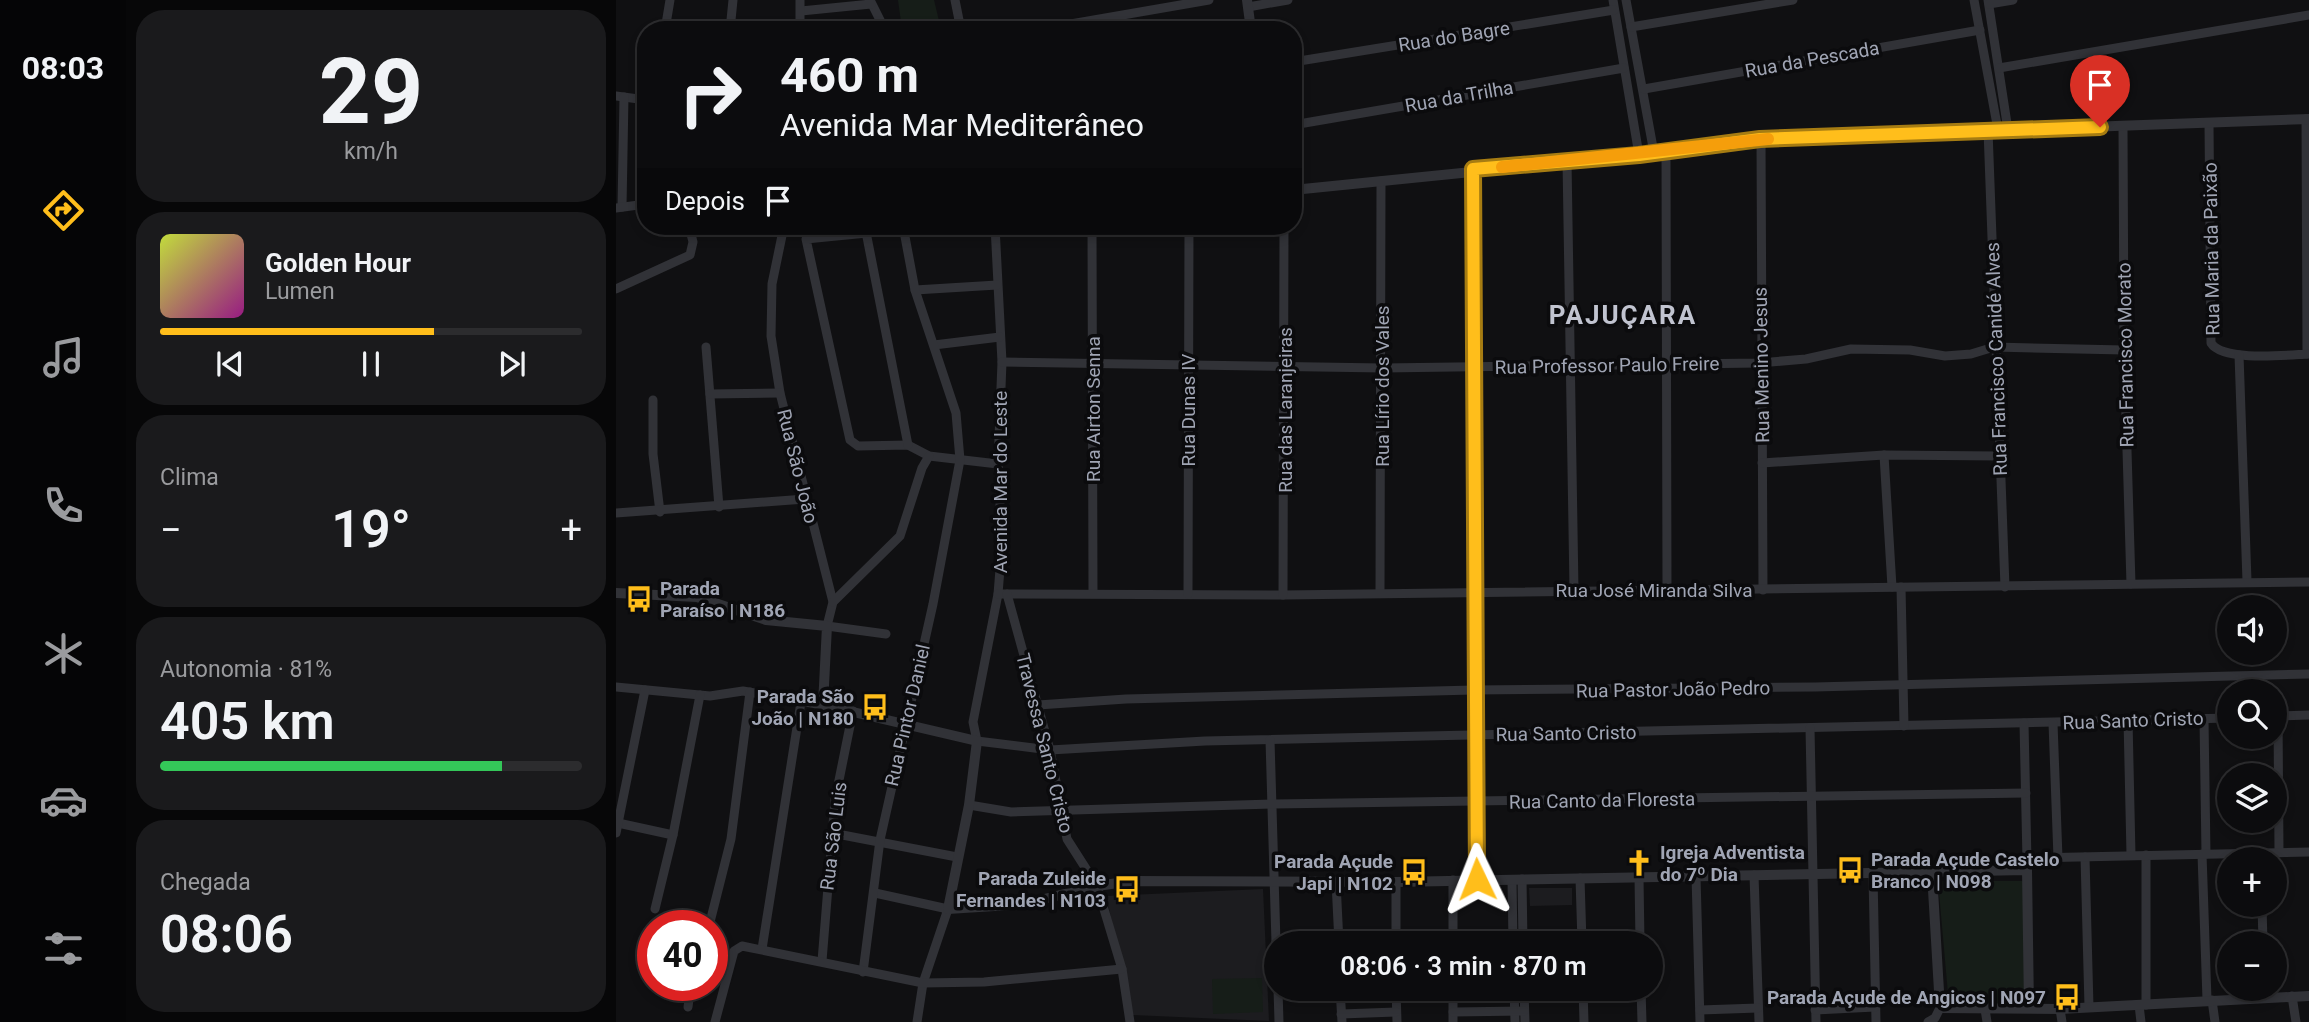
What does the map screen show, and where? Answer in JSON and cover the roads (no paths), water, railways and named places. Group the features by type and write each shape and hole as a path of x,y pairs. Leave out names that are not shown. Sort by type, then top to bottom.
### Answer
{"street":[{"path":"666,21 670,0"},
{"path":"731,21 733,0"},
{"path":"800,0 801,21"},
{"path":"955,0 959,21"},
{"path":"1088,21 1209,0"},
{"path":"1250,21 1247,3 1288,0"},
{"path":"1626,0 1660,152 1666,362 1667,591"},
{"path":"1631,27 1793,0"},
{"path":"1975,0 1998,130"},
{"path":"1998,130 2000,68 1988,2 2013,0"},
{"path":"802,11 870,2 880,21"},
{"path":"1614,5 1639,155"},
{"name":"Rua do Bagre","path":"1302,60 1614,5"},
{"path":"2000,68 2309,16"},
{"name":"Rua da Pescada","path":"1644,89 1980,30"},
{"name":"Rua da Trilha","path":"1302,123 1624,68"},
{"path":"620,97 619,207 637,205"},
{"path":"1302,189 1473,169 1639,155 1760,139 2308,119 2308,354 2239,355 2247,581"},
{"name":"Rua Maria da Paixão","path":"2210,124 2209,335 2215,349 2239,355"},
{"name":"Rua Francisco Morato","path":"2123,127 2124,350 2131,584"},
{"name":"Rua Francisco Canidé Alves","path":"1998,130 1994,346 2005,587"},
{"name":"Rua Menino Jesus","path":"1760,139 1759,363 1763,590"},
{"path":"1567,161 1574,590"},
{"path":"1473,169 1474,803 1477,879"},
{"name":"Rua Lírio dos Vales","path":"1380,592 1383,368 1381,181"},
{"path":"616,289 686,259 693,249 691,235"},
{"name":"Rua São João","path":"782,235 772,284 770,313 780,393 833,602 827,626 823,705"},
{"path":"840,235 806,239 850,440 858,446 908,445 929,456 998,464"},
{"path":"867,235 908,445"},
{"name":"Rua Pintor Daniel","path":"863,972 880,840 933,604 960,460 956,414 915,290 904,235"},
{"name":"Avenida Mar do Leste","path":"917,1022 923,983 948,909 969,805 977,741 973,722 1003,594 998,464 1002,362 995,235"},
{"name":"Rua Airton Senna","path":"1092,235 1093,592"},
{"name":"Rua Dunas IV","path":"1188,594 1189,235"},
{"name":"Rua das Laranjeiras","path":"1283,595 1284,235"},
{"path":"915,290 998,285"},
{"path":"933,345 1000,338"},
{"name":"Rua Professor Paulo Freire","path":"1002,362 1383,368 1572,366 1666,362 1759,363 1807,359 1839,350 1910,350 1959,356 1994,346 2124,350"},
{"path":"706,347 719,507"},
{"path":"710,394 780,393"},
{"path":"653,400 653,454 660,512"},
{"path":"1762,463 1884,455 1999,456"},
{"path":"1884,455 1897,587 1904,726"},
{"path":"833,602 900,536 922,468 929,456"},
{"path":"616,513 660,512 805,499"},
{"name":"Rua José Miranda Silva","path":"1003,594 1093,592 1283,595 2309,582"},
{"path":"616,593 697,597 766,620 886,634"},
{"name":"Travessa Santo Cristo","path":"1003,594 1050,750 1068,839 1097,886 1122,969 1130,1022"},
{"name":"Rua Pastor João Pedro","path":"1038,705 1126,699 1474,690 1696,689 2309,674"},
{"path":"616,687 700,695 750,692 823,705"},
{"path":"645,690 617,828 673,835"},
{"path":"713,910 731,839 750,692"},
{"path":"655,909 673,835 700,695"},
{"path":"762,949 801,702"},
{"name":"Rua Santo Cristo","path":"823,705 977,741 1050,750 1135,743 2217,718"},
{"name":"Rua São Luis","path":"822,961 831,833 853,711"},
{"path":"2287,715 2309,715"},
{"path":"2128,719 2131,855"},
{"path":"2204,719 2204,854 2210,1000 2215,1022"},
{"path":"2024,723 2029,1008"},
{"path":"2053,723 2058,858"},
{"path":"1810,728 1816,1022"},
{"path":"1270,740 1274,804 1276,931"},
{"path":"2277,749 2279,847"},
{"name":"Rua Canto da Floresta","path":"969,805 1011,813 1274,804 2026,793"},
{"path":"831,833 880,840 957,857"},
{"path":"2287,852 2309,852"},
{"path":"874,893 948,909 1024,904 1097,886 1132,881 1336,882 1873,875 1932,873 2027,864 2058,858 2217,854"},
{"path":"2141,1022 2146,855"},
{"path":"2085,858 2088,1007"},
{"path":"1928,1022 1935,1018 1940,1008 1932,873"},
{"path":"1754,875 1759,1022"},
{"path":"1873,875 1876,1022"},
{"path":"1696,876 1700,1022"},
{"path":"1639,877 1640,931"},
{"path":"1580,878 1582,931"},
{"path":"1453,880 1453,931"},
{"path":"1514,931 1517,880"},
{"path":"1517,880 1522,931"},
{"path":"1396,881 1396,931"},
{"path":"1336,882 1338,931"},
{"path":"715,1022 734,951 742,946 923,983 984,982 1122,969"},
{"path":"2287,995 2309,996"},
{"path":"2292,996 2296,1022"},
{"path":"1940,1008 2060,1009 2217,999"},
{"path":"688,1007 689,1001"},
{"path":"1278,1001 1279,1022"},
{"path":"1517,1001 1524,1022"},
{"path":"1514,1022 1521,1001"},
{"path":"1583,1001 1584,1022"},
{"path":"1641,1001 1642,1022"},
{"path":"1815,1010 1875,1007"},
{"path":"1700,1010 1758,1008"},
{"path":"1985,1009 1987,1022"},
{"path":"2060,1009 2062,1022"},
{"path":"1453,1017 1519,1011"},
{"path":"1342,1018 1397,1017"}],"place":[{"name":"Parada Paraíso | N186","path":"639,599"},
{"name":"Parada São João | N180","path":"875,707"},
{"name":"Igreja Adventista do 7º Dia","path":"1639,863"},
{"name":"Parada Açude Castelo Branco | N098","path":"1850,870"},
{"name":"Parada Açude Japi | N102","path":"1414,872"},
{"name":"Parada Zuleide Fernandes | N103","path":"1127,889"},
{"name":"Parada Açude de Angicos | N097","path":"2067,997"}],"district":[{"name":"PAJUÇARA","path":"1623,315"}]}
